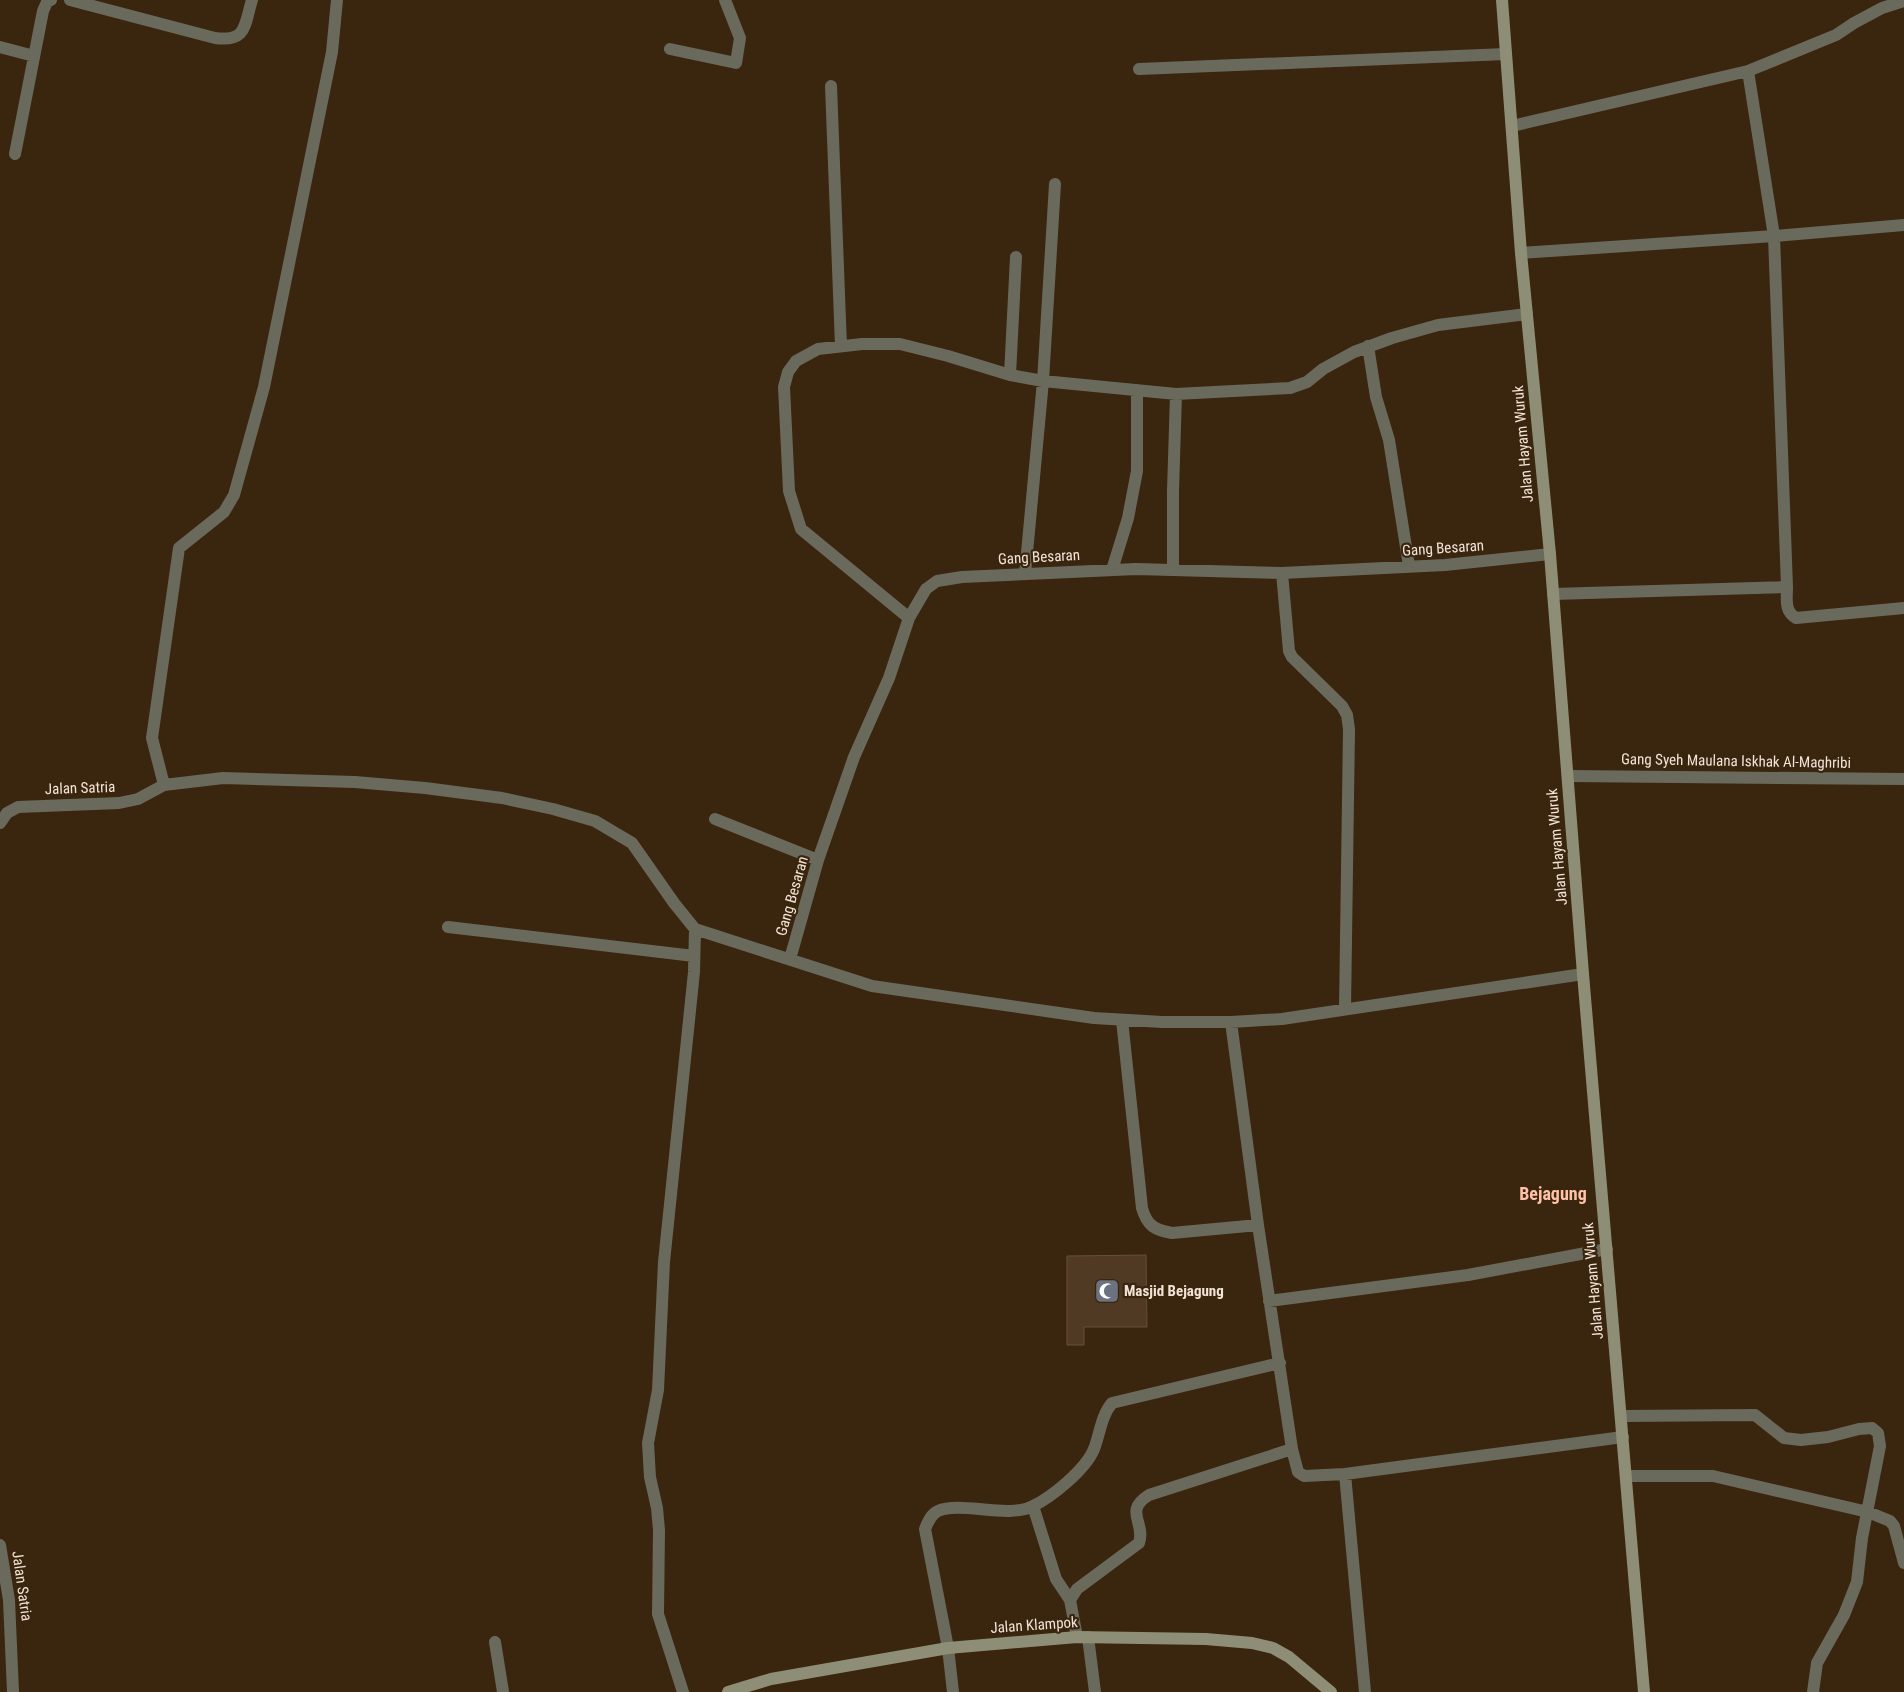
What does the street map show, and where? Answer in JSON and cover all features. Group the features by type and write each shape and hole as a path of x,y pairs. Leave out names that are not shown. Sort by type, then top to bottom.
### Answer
{"main road":[{"name":"Jalan Hayam Wuruk","path":"1502,0 1521,253 1550,554 1583,974 1644,1692"},
{"name":"Jalan Klampok","path":"728,1692 771,1679 948,1648 1083,1637 1206,1639 1252,1643 1273,1648 1289,1657 1331,1692"}],"street":[{"path":"15,154 43,11 47,2 51,0"},
{"path":"70,0 227,40 236,38 242,31 252,0"},
{"path":"337,0 332,52 264,388 234,495 224,512 179,548 152,738 164,785 223,778 280,778 354,782 425,788 502,798 553,809 595,821 632,843 674,903 695,929 872,986 1094,1018 1231,1022 1282,1018 1583,974"},
{"path":"670,49 736,63 740,34 724,0"},
{"path":"1512,126 1748,71 1836,35 1882,8 1904,1"},
{"path":"0,47 34,56"},
{"path":"1140,69 1506,54"},
{"path":"1748,71 1774,236 1789,613 1796,618 1904,608"},
{"path":"831,86 841,346"},
{"path":"1025,574 1043,381 1055,184"},
{"path":"1521,253 1904,225"},
{"path":"1010,375 1016,257"},
{"path":"909,618 801,529 789,491 784,387 788,372 796,361 807,354 818,349 841,346 900,344 1010,375 1043,381 1176,394 1290,388 1307,382 1323,369 1368,346 1438,325 1527,314"},
{"path":"1368,346 1376,397 1390,440 1409,566"},
{"path":"1112,570 1128,518 1137,471 1136,390"},
{"path":"1173,570 1176,394"},
{"name":"Gang Besaran","path":"790,959 818,860 854,756 889,678 909,618 926,589 937,581 962,577 1112,570 1282,573 1462,563 1550,554"},
{"path":"1282,573 1289,652 1342,706 1347,716 1349,729 1345,1009"},
{"path":"1553,594 1787,587"},
{"name":"Gang Syeh Maulana Iskhak Al-Maghribi","path":"1568,776 1904,779"},
{"name":"Jalan Satria","path":"0,823 7,813 18,807 119,803 143,797 164,785"},
{"path":"715,819 818,860"},
{"path":"448,927 694,956"},
{"path":"683,1692 658,1614 658,1508 650,1477 648,1443 658,1390 664,1262 694,956 695,929"},
{"path":"1122,1020 1142,1208 1145,1218 1160,1231 1172,1233 1258,1225"},
{"path":"1231,1022 1269,1301 1292,1449 1298,1472 1304,1476 1345,1474 1623,1437"},
{"path":"1269,1301 1468,1274 1607,1249"},
{"path":"953,1692 948,1648 925,1529 930,1518 937,1511 949,1508 1018,1510 1033,1506 1072,1479 1083,1466 1094,1451 1107,1409 1112,1403 1280,1363"},
{"path":"1622,1416 1755,1416 1784,1438 1801,1440 1828,1437 1858,1429 1872,1428 1878,1433 1880,1446 1862,1538 1857,1582 1844,1615 1817,1663 1813,1692"},
{"path":"1070,1600 1077,1589 1138,1543 1140,1538 1136,1509 1140,1501 1149,1495 1292,1449"},
{"path":"1345,1474 1365,1692"},
{"path":"1626,1476 1713,1476 1868,1512 1890,1520 1894,1526 1904,1563"},
{"path":"1033,1506 1056,1579 1070,1600 1083,1637 1094,1692"},
{"name":"Jalan Satria","path":"0,1545 9,1600 13,1692"},
{"path":"495,1642 503,1692"}],"building":[{"name":"Masjid Bejagung","path":"1146,1255 1147,1327 1084,1327 1084,1345 1067,1345 1067,1256"}],"place":[{"name":"Masjid Bejagung","path":"1107,1291"}],"district":[{"name":"Bejagung","path":"1553,1193"}]}
